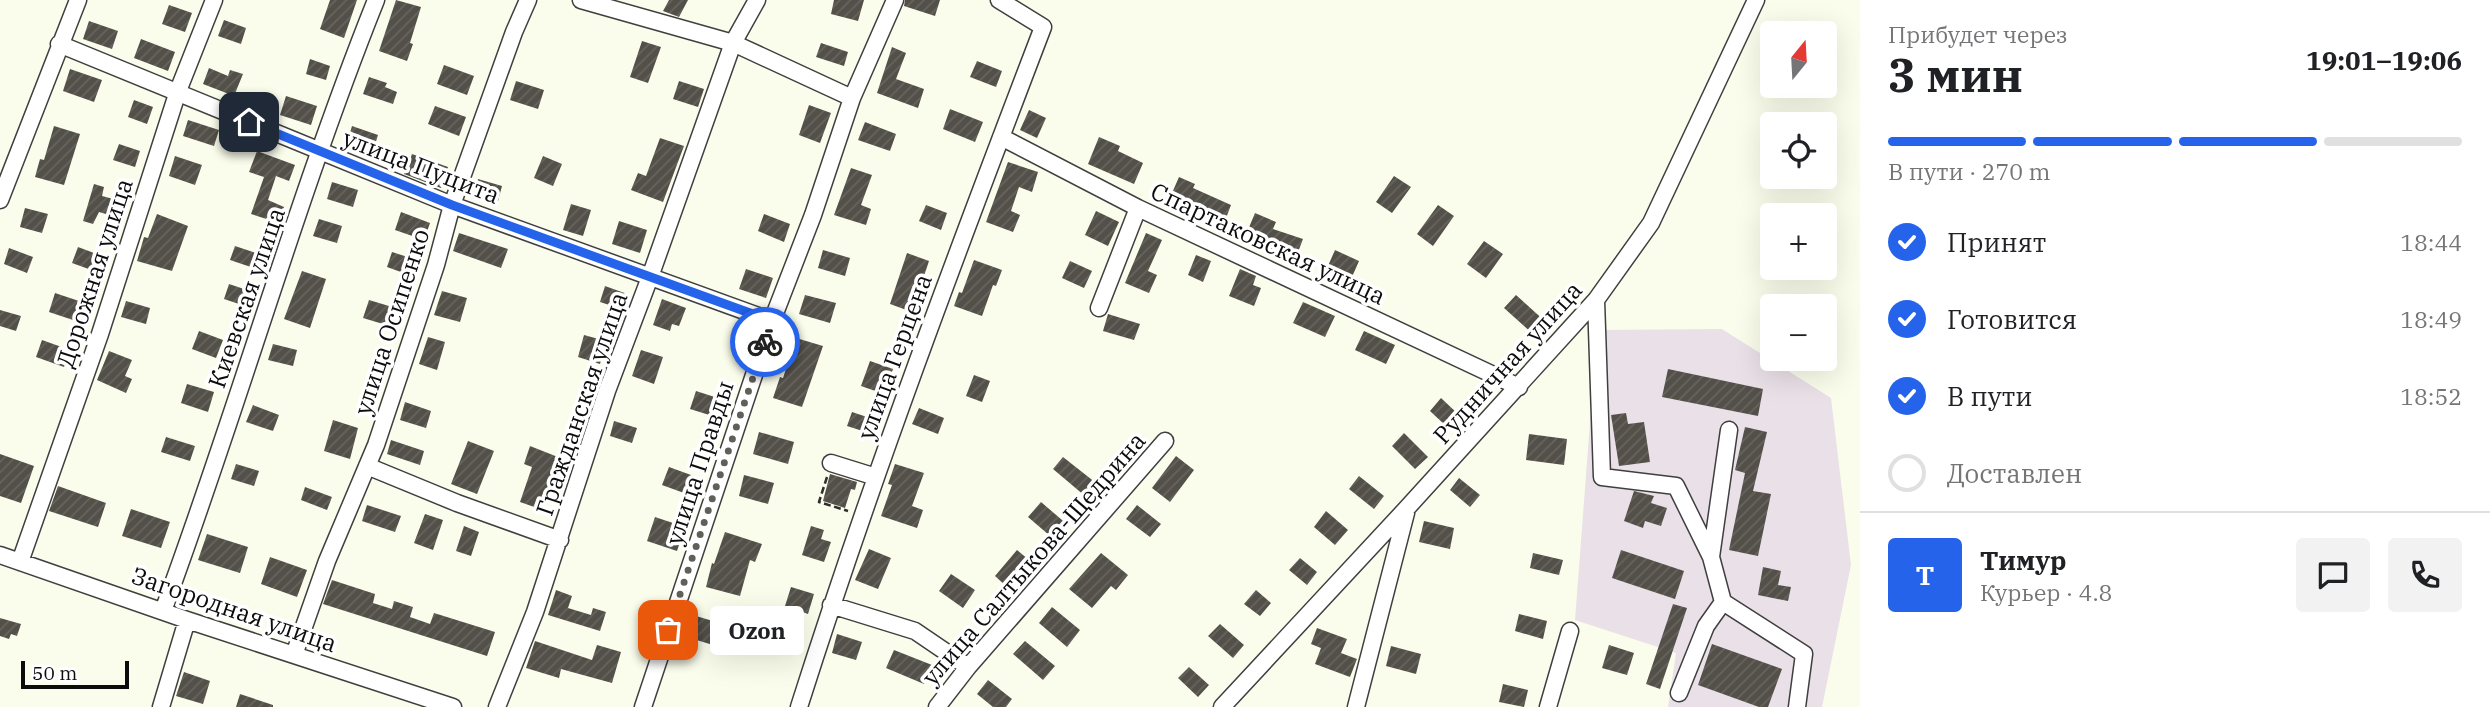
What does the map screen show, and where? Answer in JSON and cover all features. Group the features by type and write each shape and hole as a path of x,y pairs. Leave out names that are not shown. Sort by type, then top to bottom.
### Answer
{"street":[{"path":"0,200 78,0"},
{"name":"Дорожная улица","path":"20,562 100,334 178,91 214,0"},
{"name":"Киевская улица","path":"163,611 206,495 320,152 376,0"},
{"name":"улица Осипенко","path":"294,655 327,561 367,466 436,265 452,205 528,0"},
{"path":"581,0 733,43 852,98"},
{"name":"Гражданская улица","path":"497,707 535,612 607,391 733,43 757,0"},
{"name":"улица Правды","path":"643,707 772,321 813,215 852,98 895,0"},
{"name":"улица Герцена","path":"799,707 913,369 1043,27 999,0"},
{"name":"Рудничная улица","path":"1222,707 1407,509 1596,300 1651,223 1750,2"},
{"name":"улица Пуцита","path":"59,44 452,205 772,321"},
{"name":"Спартаковская улица","path":"1001,137 1138,208 1519,387"},
{"path":"1099,308 1138,208"},
{"path":"1596,300 1602,477 1676,486 1711,557 1723,602 1804,654 1797,707"},
{"path":"1711,557 1729,430"},
{"name":"улица Салтыкова-Щедрина","path":"937,707 968,667 1165,440"},
{"path":"831,464 876,477"},
{"path":"367,466 457,503 560,540"},
{"path":"1356,707 1407,509"},
{"name":"Загородная улица","path":"0,555 187,620 453,707"},
{"path":"1679,694 1706,626 1723,602"},
{"path":"831,606 915,631 968,667"},
{"path":"161,707 187,620"},
{"path":"1548,707 1570,631"}],"path":[{"path":"831,464 819,502 850,512"}],"shaded area":[{"path":"1722,329 1760,353 1760,371 1788,371 1831,398 1851,565 1822,707 1668,707 1676,653 1575,620 1597,330"}],"building":[{"path":"330,0 357,0 344,38 320,29"},
{"path":"396,0 421,7 407,61 379,51"},
{"path":"669,0 688,0 679,17 663,11"},
{"path":"834,0 864,0 858,21 831,14"},
{"path":"905,0 940,0 935,16 904,6"},
{"path":"169,5 192,13 185,32 162,24"},
{"path":"224,20 246,28 241,44 218,36"},
{"path":"89,21 118,31 112,49 83,39"},
{"path":"141,39 175,52 168,71 134,58"},
{"path":"642,41 661,47 648,83 630,77"},
{"path":"821,43 848,52 844,66 816,57"},
{"path":"892,47 906,53 896,79 924,89 918,108 877,93"},
{"path":"310,59 330,66 326,80 306,74"},
{"path":"977,61 1002,71 996,87 970,77"},
{"path":"444,65 474,76 467,95 437,84"},
{"path":"209,68 228,76 230,70 243,74 234,96 203,84"},
{"path":"70,69 102,80 94,102 63,91"},
{"path":"369,77 387,83 385,87 397,92 393,104 363,94"},
{"path":"516,81 544,90 538,109 510,100"},
{"path":"679,81 704,89 698,107 673,99"},
{"path":"286,96 317,106 311,125 280,115"},
{"path":"134,100 153,107 147,124 128,117"},
{"path":"809,105 831,113 820,143 799,135"},
{"path":"435,106 466,117 459,136 428,124"},
{"path":"950,109 983,122 975,142 943,129"},
{"path":"1029,110 1046,118 1037,138 1020,130"},
{"path":"188,120 219,130 214,146 183,136"},
{"path":"865,122 896,134 890,151 858,140"},
{"path":"54,126 80,134 64,185 35,177 40,159 44,160"},
{"path":"352,126 378,135 373,151 347,143"},
{"path":"1099,137 1120,146 1118,151 1143,163 1134,184 1088,164"},
{"path":"660,138 684,146 663,202 631,190 638,173 646,176"},
{"path":"119,144 140,151 135,167 113,160"},
{"path":"257,151 295,165 289,181 276,176 268,200 284,207 279,223 251,214 264,177 249,172"},
{"path":"412,154 448,167 441,188 404,174"},
{"path":"175,156 202,165 195,185 169,176"},
{"path":"543,156 562,164 553,186 534,178"},
{"path":"1008,162 1038,172 1032,192 1019,187 1011,211 1020,215 1013,232 986,222"},
{"path":"851,168 872,175 861,205 871,209 866,225 834,215"},
{"path":"1394,176 1411,187 1392,213 1376,202"},
{"path":"1179,177 1195,184 1193,188 1231,205 1223,226 1169,200"},
{"path":"478,179 502,186 497,205 473,198"},
{"path":"332,182 358,190 353,207 327,199"},
{"path":"94,184 104,187 102,196 121,201 116,217 99,212 93,224 83,221"},
{"path":"571,204 591,210 583,236 563,230"},
{"path":"926,205 947,213 941,230 919,221"},
{"path":"1438,205 1454,216 1433,246 1417,234"},
{"path":"25,208 48,214 42,233 20,227"},
{"path":"1096,211 1119,222 1108,246 1085,235"},
{"path":"401,212 430,223 424,240 395,230"},
{"path":"1255,213 1276,222 1273,229 1303,239 1295,260 1245,237"},
{"path":"157,214 188,226 172,271 137,261 144,237 148,238"},
{"path":"764,214 790,224 784,242 758,231"},
{"path":"319,219 342,226 337,243 313,236"},
{"path":"619,221 647,230 640,253 612,244"},
{"path":"459,233 508,249 501,268 453,251"},
{"path":"1146,233 1162,240 1148,271 1157,275 1149,293 1125,283"},
{"path":"1484,241 1503,254 1486,278 1467,264"},
{"path":"235,246 265,256 260,270 230,260"},
{"path":"78,247 102,256 97,272 72,263"},
{"path":"9,248 33,257 27,273 4,264"},
{"path":"823,250 850,258 845,276 818,268"},
{"path":"1335,250 1359,261 1348,286 1324,275"},
{"path":"392,252 417,260 412,276 387,267"},
{"path":"907,253 929,261 912,312 890,304"},
{"path":"1196,255 1211,261 1203,282 1188,275"},
{"path":"974,260 1002,270 996,286 993,285 982,316 954,306 959,292 962,293"},
{"path":"1070,261 1092,271 1084,288 1062,278"},
{"path":"746,269 773,278 766,298 739,289"},
{"path":"1240,269 1256,276 1253,285 1261,288 1254,306 1229,296"},
{"path":"302,271 326,279 310,328 284,319"},
{"path":"229,284 253,292 248,307 224,299"},
{"path":"605,286 630,295 625,310 600,302"},
{"path":"442,291 467,298 460,322 434,315"},
{"path":"55,293 88,304 82,323 49,312"},
{"path":"805,295 836,303 830,323 799,314"},
{"path":"1516,295 1547,323 1535,336 1504,308"},
{"path":"662,299 686,308 679,326 672,324 670,331 653,325"},
{"path":"369,300 399,309 393,327 363,318"},
{"path":"126,301 150,308 146,324 121,317"},
{"path":"1303,302 1335,316 1325,337 1293,323"},
{"path":"0,310 21,316 16,331 0,326"},
{"path":"1108,314 1140,324 1134,340 1103,331"},
{"path":"199,331 223,340 216,358 192,349"},
{"path":"1364,331 1395,345 1386,364 1355,350"},
{"path":"584,335 606,341 600,364 578,357"},
{"path":"428,337 445,342 437,370 419,364"},
{"path":"796,338 823,346 802,407 773,398 780,377 783,378"},
{"path":"42,340 70,350 64,367 36,357"},
{"path":"273,344 297,350 293,366 268,360"},
{"path":"641,350 663,357 654,384 632,376"},
{"path":"109,351 132,360 125,376 132,379 126,393 97,380"},
{"path":"870,361 893,369 884,394 861,386"},
{"path":"1668,369 1763,389 1758,416 1662,397"},
{"path":"974,375 990,381 982,402 966,396"},
{"path":"187,384 214,392 208,412 181,403"},
{"path":"696,391 724,400 719,418 690,409"},
{"path":"1441,398 1458,414 1446,426 1430,411"},
{"path":"405,402 431,411 426,428 400,420"},
{"path":"253,405 279,415 273,431 246,422"},
{"path":"919,408 944,418 938,434 912,424"},
{"path":"852,412 873,419 869,433 847,426"},
{"path":"1626,413 1628,424 1644,422 1650,462 1619,466 1611,415"},
{"path":"333,420 358,428 350,459 324,451"},
{"path":"614,421 637,428 632,443 610,436"},
{"path":"1745,427 1767,432 1753,491 1771,494 1758,556 1729,550 1745,473 1735,470"},
{"path":"759,432 794,442 788,464 753,454"},
{"path":"1404,433 1428,457 1415,469 1392,446"},
{"path":"1529,434 1567,439 1564,465 1526,460"},
{"path":"166,437 195,446 190,461 161,452"},
{"path":"391,440 424,451 420,465 387,454"},
{"path":"468,441 494,451 477,494 451,484"},
{"path":"530,446 563,459 543,510 520,502 532,467 524,464"},
{"path":"0,454 34,466 21,503 0,496"},
{"path":"1176,456 1194,470 1170,502 1152,488"},
{"path":"1063,457 1096,483 1085,496 1053,469"},
{"path":"236,464 259,471 254,486 231,479"},
{"path":"895,464 924,473 912,506 923,510 917,528 881,516 892,485 888,484"},
{"path":"669,467 702,479 695,497 662,485"},
{"path":"830,474 857,482 855,490 851,489 845,508 823,501"},
{"path":"744,475 774,483 768,504 739,496"},
{"path":"1359,476 1384,496 1374,509 1349,489"},
{"path":"1459,478 1480,495 1470,507 1450,490"},
{"path":"58,486 106,503 98,527 49,511"},
{"path":"305,487 332,497 327,510 301,500"},
{"path":"1634,491 1654,496 1651,503 1667,508 1661,526 1645,521 1643,528 1624,521"},
{"path":"1041,502 1069,526 1056,541 1028,517"},
{"path":"367,505 401,516 395,532 362,521"},
{"path":"1137,505 1161,524 1150,537 1126,519"},
{"path":"131,509 170,522 161,548 122,536"},
{"path":"1326,511 1348,530 1335,545 1314,527"},
{"path":"425,514 443,520 433,550 414,543"},
{"path":"655,517 685,527 677,551 647,541"},
{"path":"1424,521 1454,528 1450,549 1419,542"},
{"path":"464,526 479,532 471,556 456,551"},
{"path":"811,526 824,530 821,539 831,542 824,562 802,555"},
{"path":"725,532 762,544 755,562 750,560 740,596 706,587 712,563 714,564"},
{"path":"207,534 248,547 240,573 198,560"},
{"path":"869,549 891,558 878,589 855,580"},
{"path":"1017,550 1029,560 1007,587 995,576"},
{"path":"1621,550 1684,571 1675,599 1612,578"},
{"path":"1101,553 1128,575 1116,590 1111,586 1092,608 1069,589"},
{"path":"1533,553 1563,560 1559,575 1530,568"},
{"path":"270,557 307,570 297,597 261,584"},
{"path":"1300,558 1317,572 1307,585 1289,570"},
{"path":"1763,567 1781,571 1778,585 1791,587 1788,601 1758,595"},
{"path":"951,574 975,590 963,608 939,591"},
{"path":"332,580 375,594 373,603 392,609 394,601 413,607 410,617 430,624 434,613 495,632 487,656 323,604"},
{"path":"791,587 814,594 808,614 785,606"},
{"path":"556,590 572,596 568,608 591,615 593,608 606,612 600,631 548,615"},
{"path":"1256,590 1271,603 1260,616 1244,604"},
{"path":"1673,604 1687,608 1660,689 1646,684"},
{"path":"1052,607 1080,630 1067,647 1039,623"},
{"path":"1519,614 1547,621 1543,639 1515,631"},
{"path":"696,616 733,627 726,649 690,638"},
{"path":"0,618 21,624 17,636 11,634 9,639 0,636"},
{"path":"1220,624 1244,645 1233,658 1208,636"},
{"path":"1317,628 1347,639 1341,653 1357,659 1350,677 1315,664 1321,648 1311,644"},
{"path":"837,634 862,642 856,660 832,653"},
{"path":"535,641 592,660 597,645 621,652 612,683 561,669 559,678 526,668"},
{"path":"1025,641 1055,666 1043,680 1013,654"},
{"path":"1712,644 1782,669 1768,707 1759,707 1698,685"},
{"path":"1609,645 1634,653 1627,675 1602,668"},
{"path":"1391,646 1421,654 1416,674 1386,666"},
{"path":"894,650 932,665 924,684 886,668"},
{"path":"1189,667 1209,685 1198,697 1178,678"},
{"path":"184,672 210,681 203,704 176,696"},
{"path":"988,680 1012,699 1006,707 993,707 977,694"},
{"path":"1503,684 1528,690 1524,707 1499,702"},
{"path":"240,694 273,705 273,707 236,707"}],"way so far":[{"path":"668,630 765,342"}],"place":[{"name":"Ozon","path":"668,630"}],"route":[{"path":"249,122 452,205 772,321 765,342"}]}
